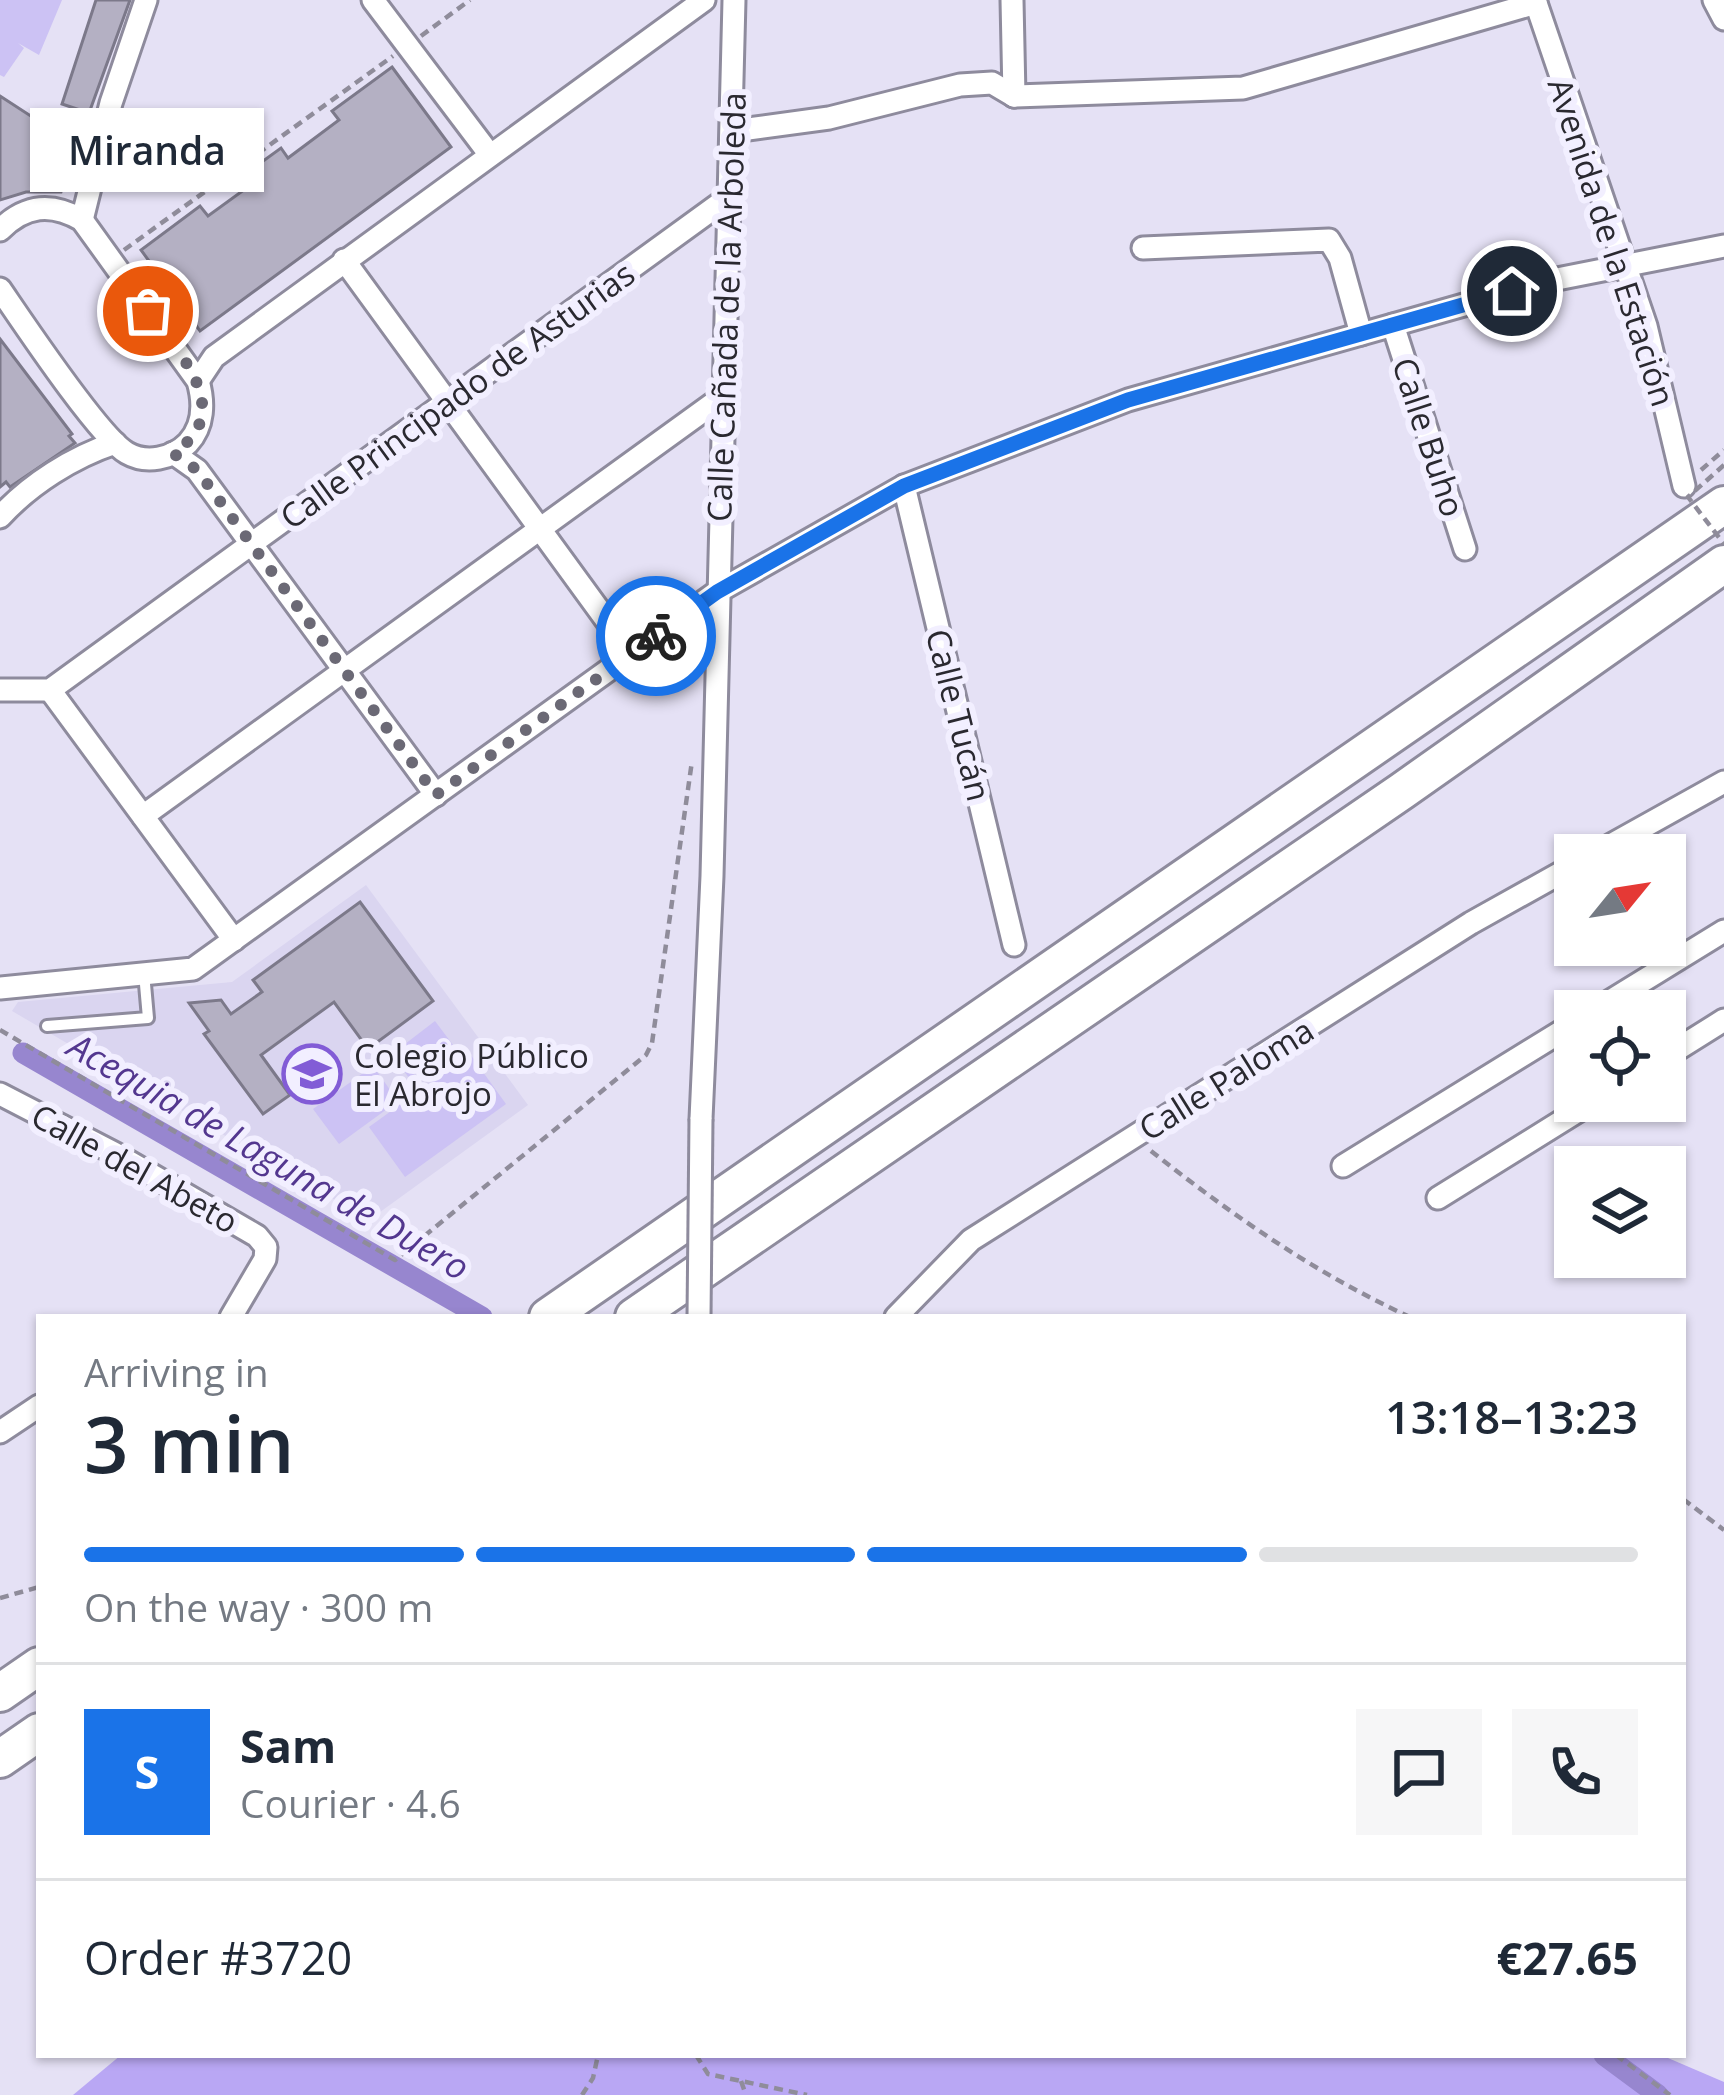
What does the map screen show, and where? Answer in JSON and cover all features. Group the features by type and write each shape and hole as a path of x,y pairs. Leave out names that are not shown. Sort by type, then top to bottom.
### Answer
{"highway":[{"path":"552,1314 1724,505"},
{"path":"638,1314 1402,791 1724,564"},
{"path":"0,1693 36,1668"},
{"path":"0,1759 36,1734"}],"street":[{"path":"74,216 146,0"},
{"path":"373,0 490,155"},
{"path":"193,373 704,0"},
{"name":"Calle Cañada de la Arboleda","path":"699,1314 734,0"},
{"path":"1012,0 1014,96"},
{"path":"733,131 829,118 960,85 992,83 1014,96 1243,88 1535,2"},
{"name":"Avenida de la Estación","path":"1535,2 1646,326 1684,486"},
{"path":"1719,2 1724,19"},
{"name":"Calle Principado de Asturias","path":"50,690 729,197"},
{"path":"4,220 37,208 74,216 193,373 203,398 192,439 173,453 145,460 109,436 4,302"},
{"path":"1143,248 1329,240 1340,258 1361,334"},
{"path":"0,988 193,969 717,592 904,486 1128,400 1622,264 1724,246"},
{"path":"344,260 631,654"},
{"name":"Calle Buho","path":"1393,325 1466,549"},
{"path":"143,816 725,395"},
{"path":"0,517 109,436"},
{"path":"192,439 197,470"},
{"path":"173,453 197,470 436,795"},
{"name":"Calle Tucán","path":"904,486 1014,944"},
{"path":"0,690 50,690 234,940"},
{"path":"1631,834 1724,782"},
{"name":"Calle Paloma","path":"899,1314 971,1240 1471,923 1554,877"},
{"path":"1628,990 1724,931"},
{"path":"1686,1044 1724,1020"},
{"path":"1343,1166 1554,1036"},
{"name":"Calle del Abeto","path":"0,1094 257,1236 266,1247 265,1259 233,1314"},
{"path":"1438,1198 1560,1122"},
{"path":"0,1432 36,1408"}],"lane":[{"path":"47,1026 148,1018 144,973"}],"path":[{"path":"110,260 470,0"},
{"path":"1684,486 1724,450"},
{"path":"1724,465 1688,497 1724,544"},
{"path":"0,1030 395,1260 646,1055 652,1043 695,745 699,735 715,736"},
{"path":"1130,1140 1145,1146 1228,1212 1363,1295 1404,1314"},
{"path":"1686,1501 1724,1529"},
{"path":"0,1598 36,1588"},
{"path":"582,2095 593,2078 597,2058"},
{"path":"698,2058 708,2074 807,2095"},
{"path":"1620,2058 1670,2095"},
{"path":"741,2081 746,2095"}],"shaded area":[{"path":"0,0 62,0 39,55 18,43 24,48 4,77 0,75"},
{"name":"Colegio Público El Abrojo","path":"366,885 528,1105 369,1220 12,1011 18,1002 232,982"},
{"path":"435,1021 453,1045 409,1078 392,1054"},
{"path":"470,1054 506,1104 405,1177 369,1127"},
{"path":"373,1066 398,1101 339,1144 313,1109"},
{"path":"117,2058 1668,2058 1724,2082 1724,2095 73,2095"}],"building":[{"path":"96,0 130,0 89,113 62,104"},
{"path":"392,67 451,147 200,331 141,250 200,206 208,216 259,179 252,169 281,148 288,158 339,120 332,111"},
{"path":"0,96 77,146 61,192 26,192 0,200"},
{"path":"0,339 75,443 10,487 6,482 0,487"},
{"path":"360,902 433,1001 368,1049 334,1002 261,1055 290,1095 263,1114 204,1034 209,1031 189,1003 221,1000 231,1014 262,992 253,980"}],"waterway":[{"name":"Acequia de Laguna de Duero","path":"23,1053 477,1314"},
{"name":"Acequia de Laguna de Duero","path":"1608,2058 1658,2095"}],"way so far":[{"path":"148,311 198,381 203,398 192,439 173,453 197,470 436,795 656,636"}],"place":[{"name":"Miranda","path":"148,311"},
{"name":"Colegio Público El Abrojo","path":"312,1074"}],"route":[{"path":"656,636 717,592 904,486 1128,400 1512,291"}]}
